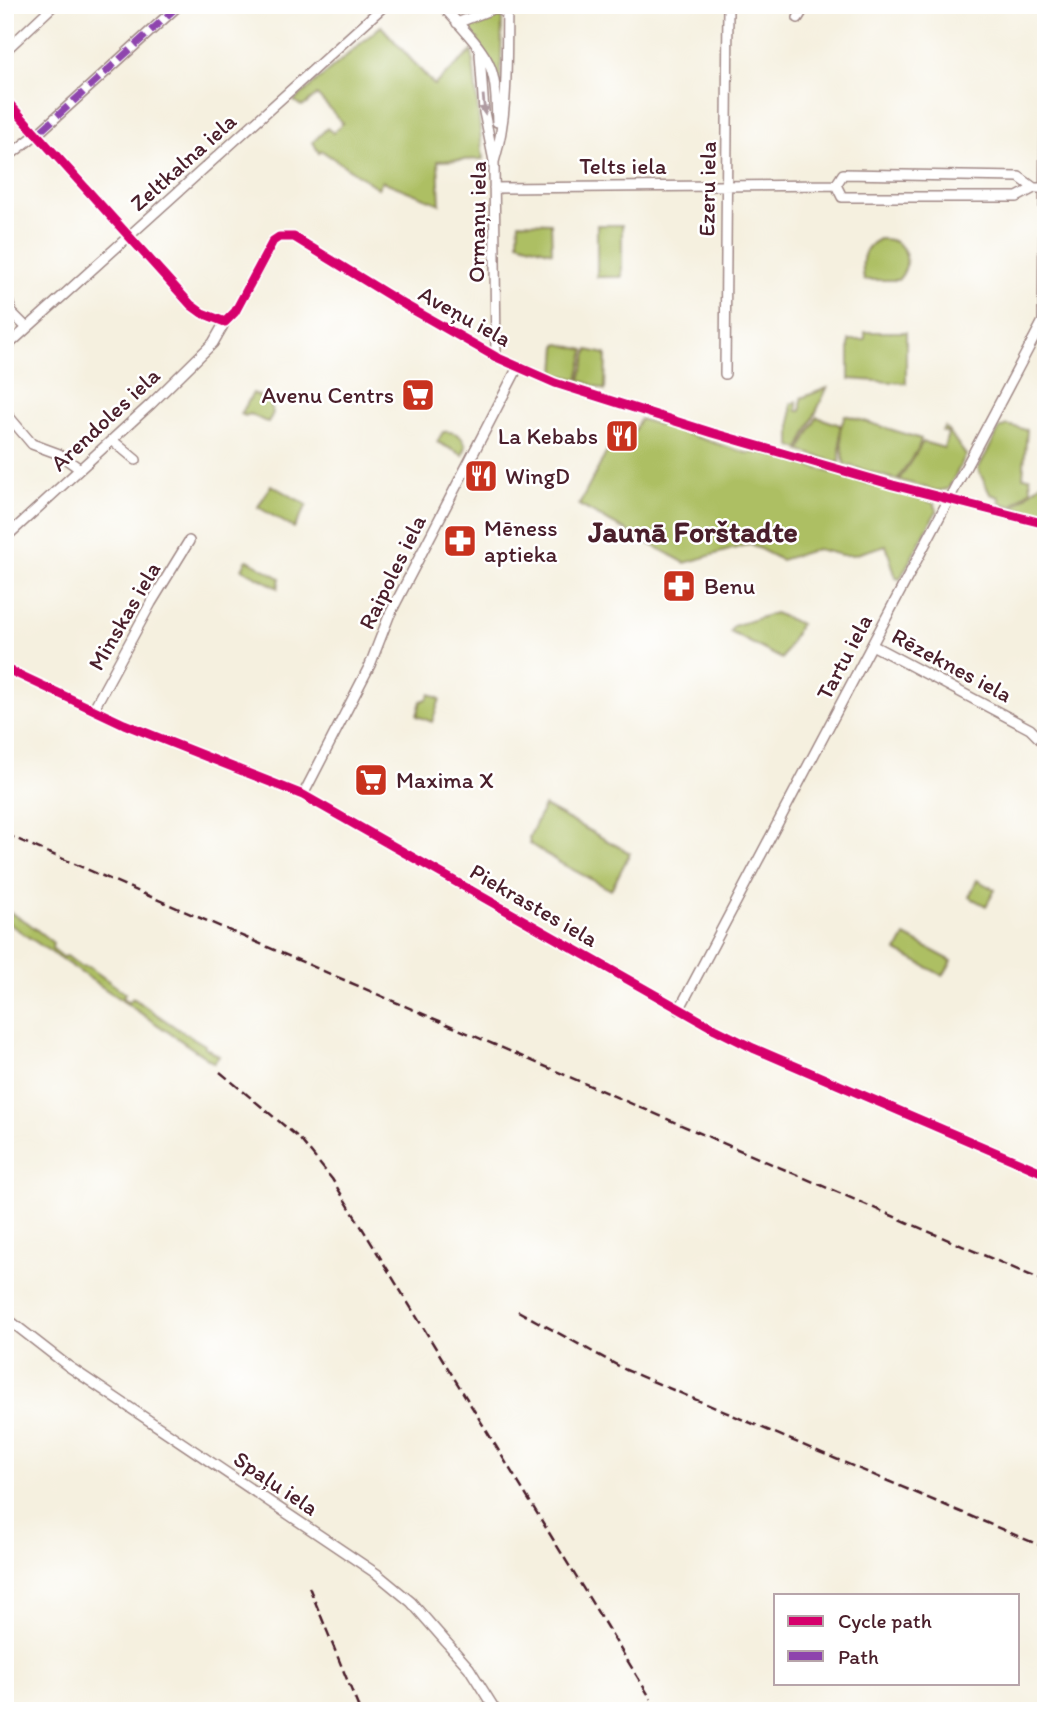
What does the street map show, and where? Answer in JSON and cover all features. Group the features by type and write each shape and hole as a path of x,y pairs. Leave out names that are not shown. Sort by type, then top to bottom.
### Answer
{"street":[{"path":"5,51 54,5"},
{"path":"5,159 179,5"},
{"name":"Zeltkalna iela","path":"5,348 385,5"},
{"path":"442,5 479,48 488,63 493,79 498,148"},
{"name":"Ezeru iela","path":"725,374 728,5"},
{"path":"798,18 806,5"},
{"path":"457,23 495,8 507,9"},
{"name":"Ormaņu iela","path":"496,357 494,162 498,148 504,87 507,9"},
{"path":"1044,321 1041,188 1046,31"},
{"path":"479,48 484,112 494,162"},
{"path":"5,99 191,305 202,313 225,322"},
{"name":"Telts iela","path":"836,185 843,174 1019,177 1041,188"},
{"name":"Telts iela","path":"494,188 836,185"},
{"name":"Telts iela","path":"836,185 842,197 1017,197 1041,188"},
{"name":"Aveņu iela","path":"225,322 235,312 273,241 279,237 294,237 361,280 496,357 555,383 949,500 1046,524"},
{"path":"5,289 11,312 27,328"},
{"name":"Tartu iela","path":"679,1010 1044,321"},
{"name":"Arendoles iela","path":"5,538 213,343 225,322"},
{"name":"Raipoles iela","path":"303,795 370,665 392,610 518,367"},
{"path":"6,414 32,444 59,454 80,469"},
{"path":"112,440 136,460"},
{"name":"Minskas iela","path":"93,710 151,603 189,541"},
{"name":"Rēzeknes iela","path":"872,645 1030,729 1046,745"},
{"name":"Piekrastes iela","path":"5,668 93,710 303,795 679,1010 753,1048 1046,1174"},
{"name":"Spaļu iela","path":"5,1317 68,1366 386,1581 411,1602 469,1668 496,1711"}],"green space":[{"path":"492,11 502,15 500,115 491,70 469,28 471,21"},
{"path":"381,26 434,85 472,51 483,159 438,161 440,204 382,181 378,188 322,151 319,153 313,142 327,128 333,133 343,123 317,95 305,105 301,106 294,101"},
{"path":"519,222 551,223 552,252 518,242"},
{"path":"597,225 622,225 622,277 597,277"},
{"path":"879,239 895,242 905,252 906,266 898,280 864,280 864,256 869,247"},
{"path":"865,332 906,332 906,383 849,379 849,340 865,340"},
{"path":"557,345 585,350 578,379 555,374"},
{"path":"588,350 606,354 605,390 580,380"},
{"path":"827,388 799,449 791,446 791,404 797,401 797,411 801,411 801,398"},
{"path":"253,393 270,402 273,413 268,423 250,414 241,414"},
{"path":"845,415 921,439 918,449 897,480 844,464 840,430"},
{"path":"817,417 840,425 840,463 800,451"},
{"path":"640,419 746,453 766,453 934,503 937,510 900,579 896,578 886,545 853,555 817,549 781,560 750,544 685,563 579,505 614,438 627,445"},
{"path":"1007,425 1027,430 1023,477 1030,477 1031,489 1012,506 1000,503 999,497 990,494 978,469 1000,428"},
{"path":"945,427 966,455 948,489 937,491 899,480 923,442 944,448 948,433 942,431"},
{"path":"443,432 460,436 466,446 463,455 437,442"},
{"path":"1046,482 1046,516 1014,507 1041,483"},
{"path":"271,485 307,505 294,528 258,507"},
{"path":"248,560 280,578 278,588 242,569"},
{"path":"775,613 800,624 782,659 730,632 733,626"},
{"path":"430,694 440,699 432,722 417,716 421,701 427,699"},
{"path":"544,806 630,853 611,890 530,844 529,838"},
{"path":"977,880 995,890 986,906 969,897"},
{"path":"5,910 27,922 53,943 52,948 63,957 67,956 80,966 89,967 125,993 123,997 128,1002 133,998 219,1056 214,1063 5,921"},
{"path":"905,936 952,961 943,976 897,951"}],"railway":[{"path":"5,834 1046,1282"},
{"path":"220,1072 299,1138 332,1179 651,1699"},
{"path":"518,1311 626,1370 1046,1548"},
{"path":"309,1587 360,1711"}],"marked path":[{"path":"42,130 179,5"}],"cycle path":[{"path":"5,99 191,305 202,313 225,322 235,312 273,241 279,237 294,237 496,357 555,383 713,433 893,485 1046,524"},
{"path":"5,668 124,724 303,795 715,1029 753,1048 1046,1174"}],"place":[{"name":"Avenu Centrs","path":"418,395"},
{"name":"La Kebabs","path":"622,436"},
{"name":"WingD","path":"481,476"},
{"name":"Mēness aptieka","path":"460,541"},
{"name":"Benu","path":"679,586"},
{"name":"Maxima X","path":"371,780"}],"district":[{"name":"Jaunā Forštadte","path":"693,532"}]}
